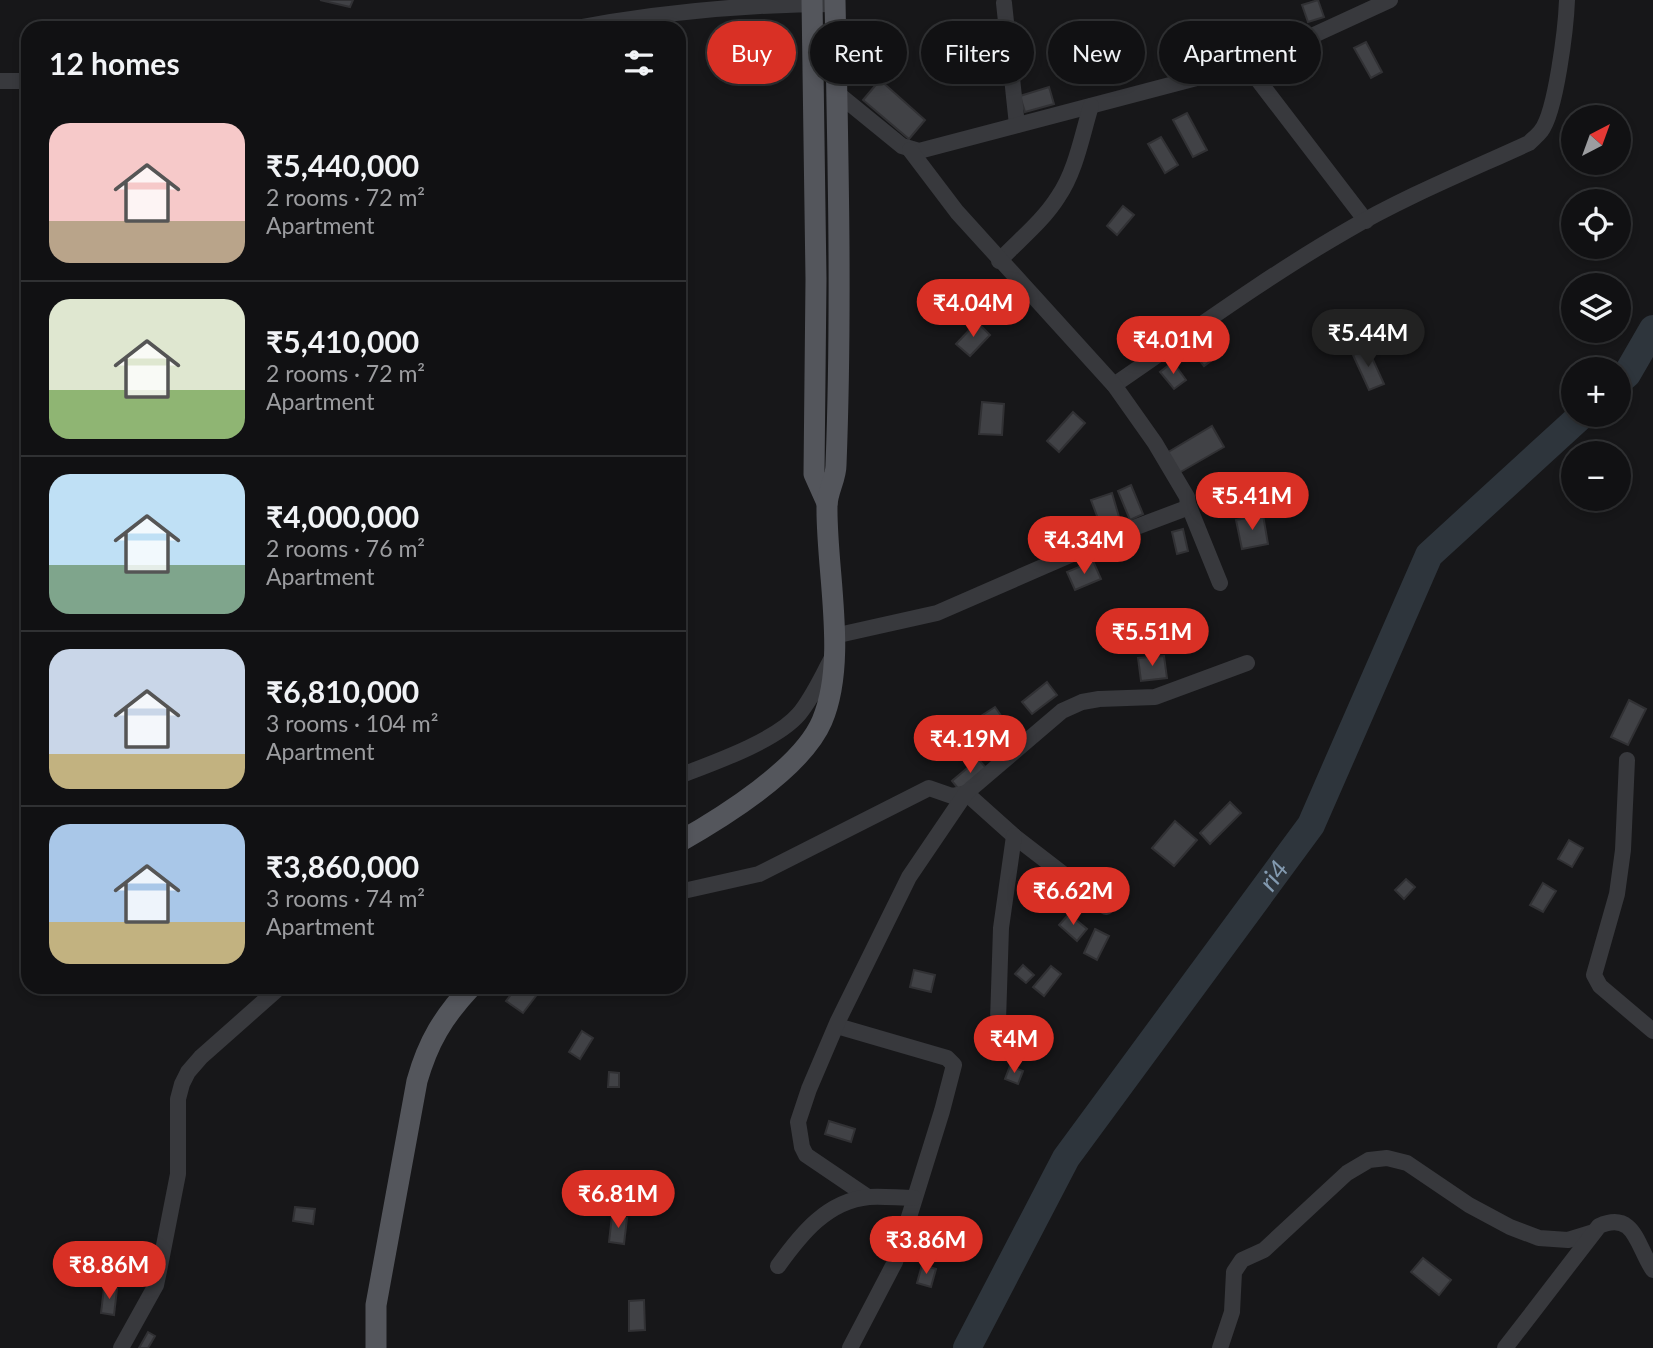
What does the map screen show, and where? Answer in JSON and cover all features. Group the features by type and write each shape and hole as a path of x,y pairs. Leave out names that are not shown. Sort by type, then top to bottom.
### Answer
{"main road":[{"path":"812,2 816,253 814,474 827,503"},
{"path":"686,838 764,786 806,745 821,724 828,706 834,646 827,503 836,469 835,2"},
{"path":"376,1348 376,1304 417,1081 425,1053 438,1028 464,994"}],"street":[{"path":"629,18 631,0"},
{"path":"1114,385 1204,322 1346,231 1529,143 1542,131 1550,113 1565,30 1567,0"},
{"path":"613,21 720,8 835,2"},
{"path":"1321,31 1384,2"},
{"path":"1004,3 1017,125"},
{"path":"0,81 21,81"},
{"path":"837,93 902,146 919,151 1174,84"},
{"path":"1261,84 1366,221"},
{"path":"999,261 1059,196 1073,165 1091,106"},
{"path":"911,150 957,212 999,261 1114,385 1155,443 1187,497 1220,583"},
{"path":"686,773 736,754 788,724 808,701 834,646 937,613 1122,532 1184,509 1188,504"},
{"path":"868,1197 806,1155 798,1122 836,1026 909,877 966,793 1062,711 1082,702 1155,697 1247,663"},
{"path":"1627,760 1623,850 1617,894 1594,975 1600,986 1653,1031"},
{"path":"686,890 759,874 929,788 952,796 966,793"},
{"path":"966,793 1014,836 1106,906"},
{"path":"998,1021 1001,928 1014,836"},
{"path":"121,1348 156,1285 178,1174 178,1099 182,1084 201,1057 272,994"},
{"path":"836,1026 947,1058 954,1065 895,1262 850,1348"},
{"path":"1220,1348 1232,1312 1234,1272 1242,1260 1264,1251 1347,1173 1369,1160 1387,1158 1407,1163 1469,1205 1510,1227 1539,1238 1568,1240 1594,1232"},
{"path":"778,1266 813,1222 844,1205 868,1197 914,1198"},
{"path":"1505,1348 1594,1232 1605,1223 1617,1220 1625,1223 1653,1270"}],"building":[{"path":"320,0 353,0 350,7"},
{"path":"1318,0 1324,17 1308,21 1302,5"},
{"path":"1366,42 1382,72 1371,78 1354,48"},
{"path":"877,84 884,84 925,120 909,139 863,100"},
{"path":"1049,87 1054,104 1025,112 1020,96"},
{"path":"1187,113 1207,150 1193,157 1173,120"},
{"path":"1161,137 1178,165 1165,173 1148,144"},
{"path":"1123,206 1134,215 1117,235 1107,226"},
{"path":"977,322 990,335 970,356 956,344"},
{"path":"1205,337 1219,355 1204,366 1190,348"},
{"path":"1368,349 1384,384 1369,390 1353,355"},
{"path":"1173,362 1186,380 1174,389 1160,372"},
{"path":"982,402 1004,404 1002,435 979,434"},
{"path":"1073,412 1085,423 1059,452 1047,441"},
{"path":"1212,426 1224,447 1177,474 1165,454"},
{"path":"1131,485 1143,514 1130,520 1118,491"},
{"path":"1112,493 1119,517 1100,524 1091,500"},
{"path":"1263,515 1268,544 1242,549 1236,520"},
{"path":"1183,529 1188,551 1177,554 1172,532"},
{"path":"1093,561 1101,579 1075,590 1067,572"},
{"path":"1162,633 1163,647 1137,648 1136,634"},
{"path":"1164,656 1167,678 1141,681 1138,658"},
{"path":"1047,682 1057,695 1032,714 1022,702"},
{"path":"1629,700 1646,709 1628,745 1611,737"},
{"path":"995,707 1011,730 997,739 981,716"},
{"path":"1006,736 1014,745 996,761 988,752"},
{"path":"978,759 988,770 961,792 952,781"},
{"path":"1230,802 1241,813 1210,844 1200,833"},
{"path":"1175,821 1197,840 1174,866 1152,848"},
{"path":"1569,840 1583,848 1572,867 1558,859"},
{"path":"1406,879 1415,887 1404,899 1395,890"},
{"path":"1543,883 1556,891 1543,912 1530,905"},
{"path":"1069,914 1087,929 1077,941 1059,925"},
{"path":"1095,929 1109,936 1097,960 1084,953"},
{"path":"1023,965 1034,975 1026,983 1015,974"},
{"path":"1051,966 1061,974 1044,996 1033,987"},
{"path":"914,970 935,975 931,992 910,987"},
{"path":"512,994 537,994 523,1013 506,1001"},
{"path":"582,1031 593,1038 580,1059 569,1052"},
{"path":"1010,1066 1023,1071 1018,1084 1005,1079"},
{"path":"609,1072 619,1073 619,1087 608,1087"},
{"path":"829,1121 855,1129 851,1142 825,1134"},
{"path":"295,1207 315,1209 313,1224 293,1221"},
{"path":"612,1216 627,1218 624,1244 609,1242"},
{"path":"928,1239 940,1243 933,1262 922,1258"},
{"path":"113,1242 123,1243 122,1259 111,1258"},
{"path":"1423,1258 1451,1280 1439,1295 1411,1272"},
{"path":"95,1261 117,1266 113,1282 92,1277"},
{"path":"922,1265 936,1269 931,1287 917,1283"},
{"path":"104,1288 117,1289 114,1315 101,1313"},
{"path":"644,1300 645,1330 629,1331 629,1301"},
{"path":"148,1332 155,1336 148,1348 139,1348"}],"waterway":[{"name":"ri4","path":"1631,367 1653,329"},
{"name":"ri4","path":"967,1348 1066,1158 1311,825 1429,555 1569,427"}]}
